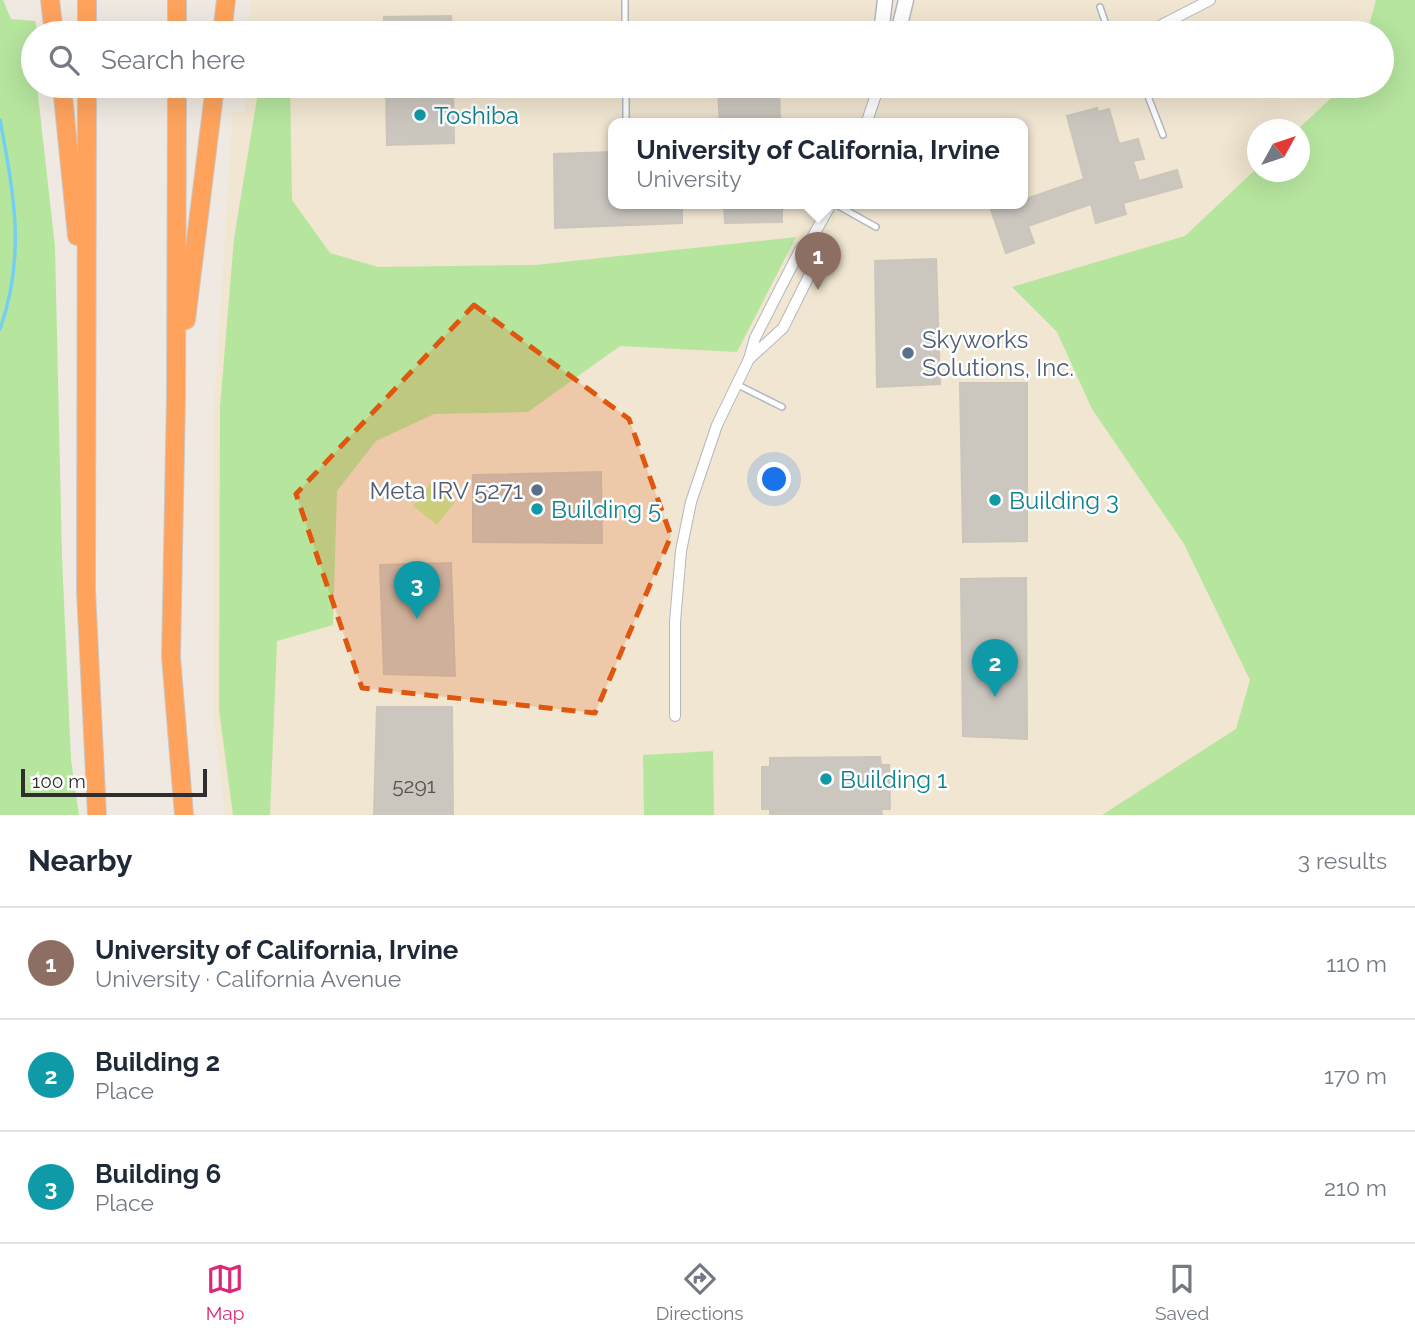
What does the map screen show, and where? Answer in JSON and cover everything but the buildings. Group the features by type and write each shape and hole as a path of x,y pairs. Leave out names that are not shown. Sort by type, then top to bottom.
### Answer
{"highway":[{"path":"50,0 53,21"},
{"path":"87,0 87,21"},
{"path":"177,0 177,21"},
{"path":"223,21 226,0"},
{"path":"63,98 87,347"},
{"path":"87,98 86,591 97,815"},
{"path":"177,98 176,396 171,657 184,815"},
{"path":"176,396 213,98"}],"street":[{"path":"882,21 885,0"},
{"path":"901,21 905,0"},
{"path":"1169,21 1210,0"},
{"path":"868,118 875,98"},
{"path":"675,716 675,622 681,551 691,502 705,458 761,327 802,248 812,238 830,209"},
{"path":"749,359 783,328 812,270 812,238"}],"lane":[{"path":"625,0 625,21"},
{"path":"1100,7 1105,21"},
{"path":"626,98 626,118"},
{"path":"1149,98 1163,135"},
{"path":"842,209 876,227"},
{"path":"736,384 782,407"}],"highlighted area":[{"path":"474,305 629,419 671,536 595,713 362,688 296,494"}],"shaded area":[{"path":"251,0 1415,0 1415,815 225,815 213,708 214,409 233,112 245,112 246,98 1394,98 1394,21 248,21"}],"green space":[{"path":"0,0 3,0 11,19 35,21 21,21 21,98 38,98 55,247 62,557 71,760 79,815 0,815"},
{"path":"1376,0 1415,0 1415,815 1102,815 1236,729 1250,680 1184,544 1092,409 1057,332 1012,287 1185,236 1247,177 1247,182 1310,182 1309,119 1331,98 1394,98 1394,21 1370,21"},
{"path":"257,98 290,98 292,200 330,253 378,267 535,265 796,237 737,352 620,346 528,412 434,414 376,441 337,491 333,625 277,641 270,815 233,815 219,710 220,407 234,239"},
{"path":"431,483 455,502 437,525 413,506"},
{"path":"713,751 714,815 644,815 643,755"}],"waterway":[{"path":"0,120 10,174 15,225 13,276 0,329"}],"place":[{"name":"Toshiba","path":"420,115"},
{"name":"University of California, Irvine","path":"818,290"},
{"name":"Skyworks Solutions, Inc.","path":"908,353"},
{"name":"Meta IRV 5271","path":"537,490"},
{"name":"Building 3","path":"995,500"},
{"name":"Building 5","path":"537,509"},
{"name":"Building 6","path":"417,619"},
{"name":"Building 2","path":"995,697"},
{"name":"Building 1","path":"826,779"}]}
